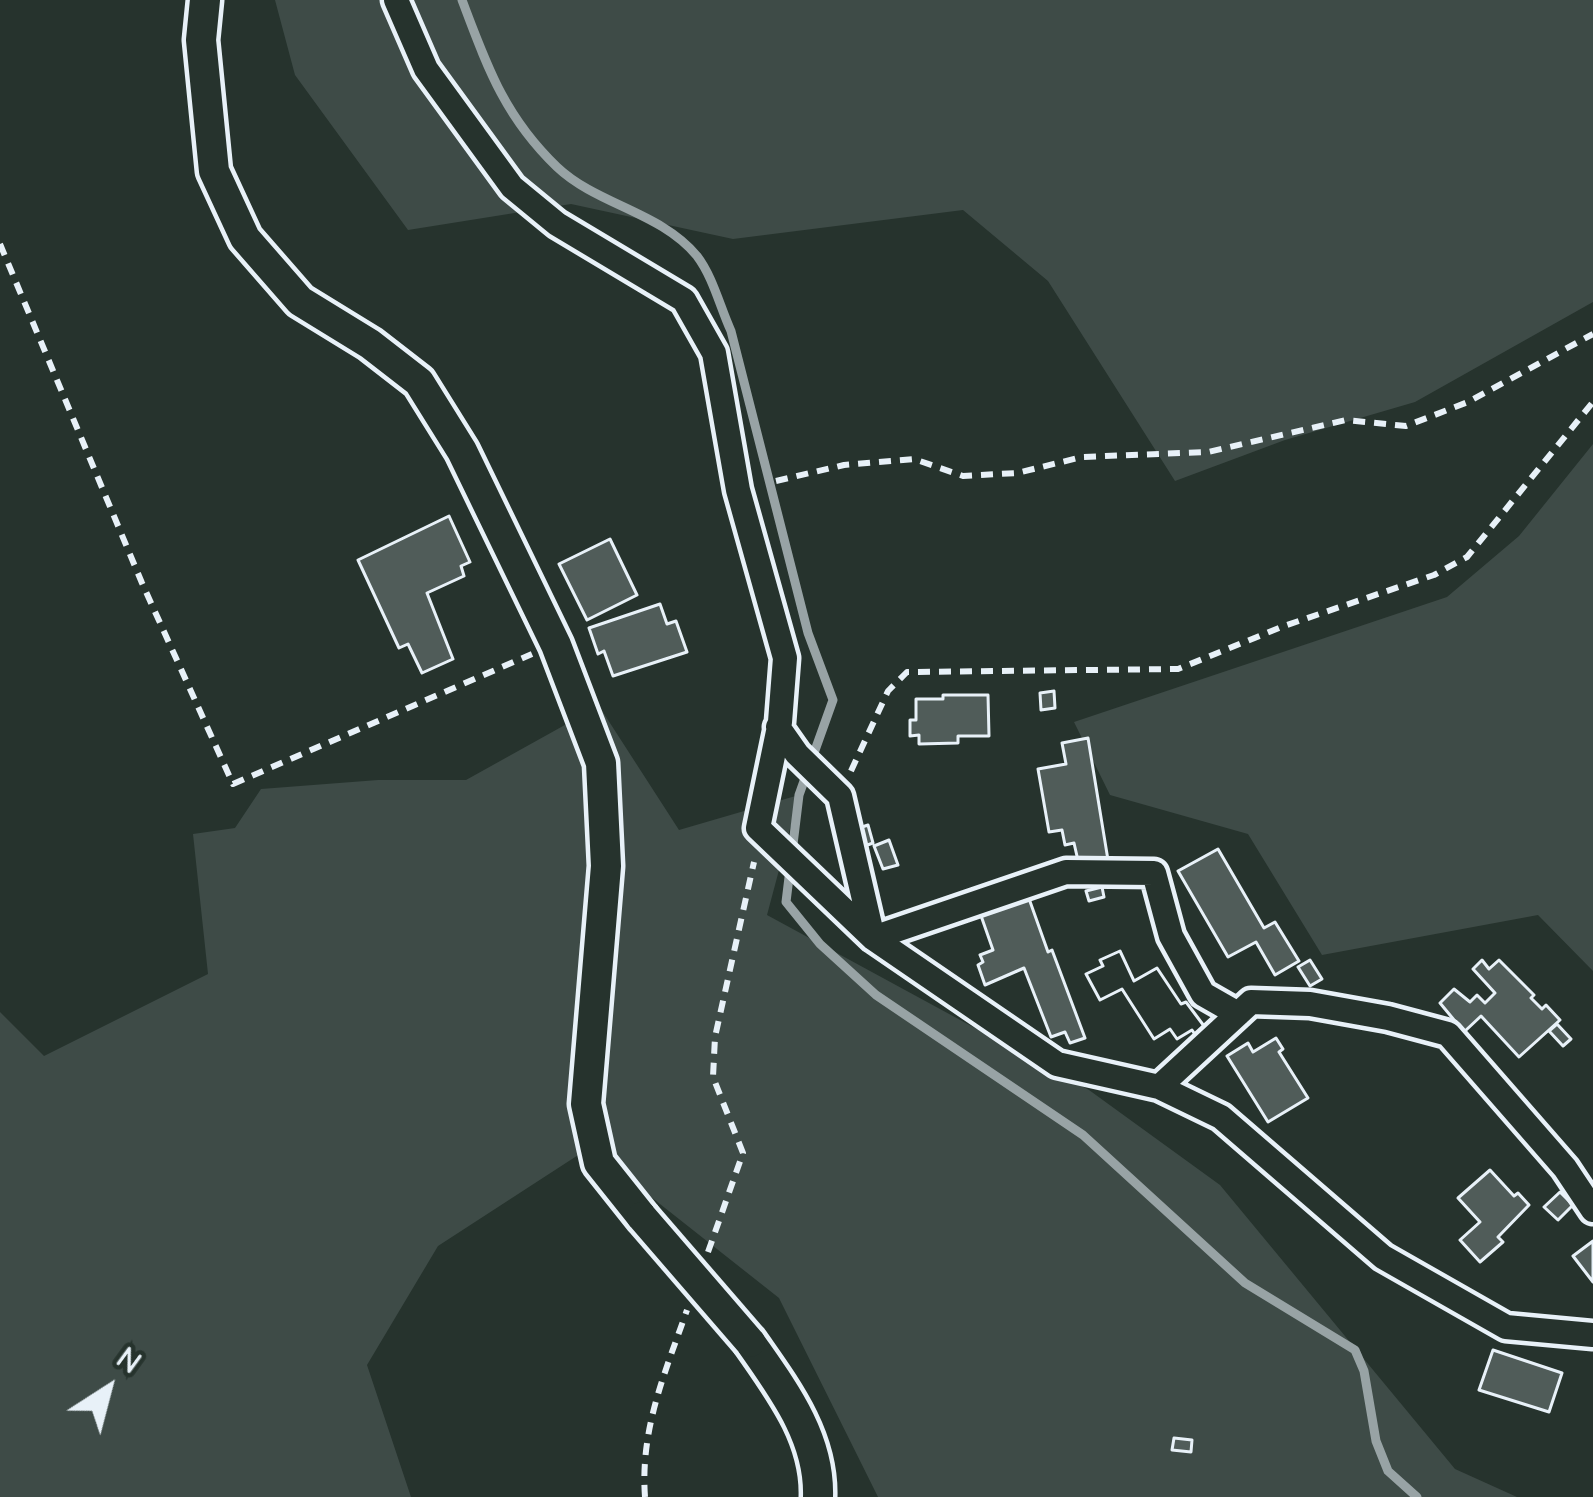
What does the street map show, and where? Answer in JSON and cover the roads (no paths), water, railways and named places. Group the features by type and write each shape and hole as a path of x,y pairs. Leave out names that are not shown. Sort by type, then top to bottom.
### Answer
{"street":[{"path":"205,0 201,40 214,171 245,238 300,302 370,344 419,382 462,451 556,645 601,763 606,866 586,1104 598,1163 750,1342 797,1408 819,1478 818,1497"},
{"path":"396,0 426,69 512,187 557,224 684,300 714,352 738,490 785,658 764,833 873,938 1057,1064 1159,1087 1221,1117 1383,1257 1506,1328 1593,1335"},
{"path":"778,728 834,790 873,938"},
{"path":"873,938 1066,872 1154,873 1171,936 1203,994 1238,1014"},
{"path":"1159,1087 1251,1002 1310,1004 1448,1034 1564,1168 1593,1210"}],"waterway":[{"path":"462,0 499,89 523,129 573,180 682,241 708,273 731,331 808,633 833,700 799,795 786,902 820,944 876,995 1083,1135 1245,1283 1355,1350 1364,1371 1376,1441 1388,1471 1417,1497"}]}
